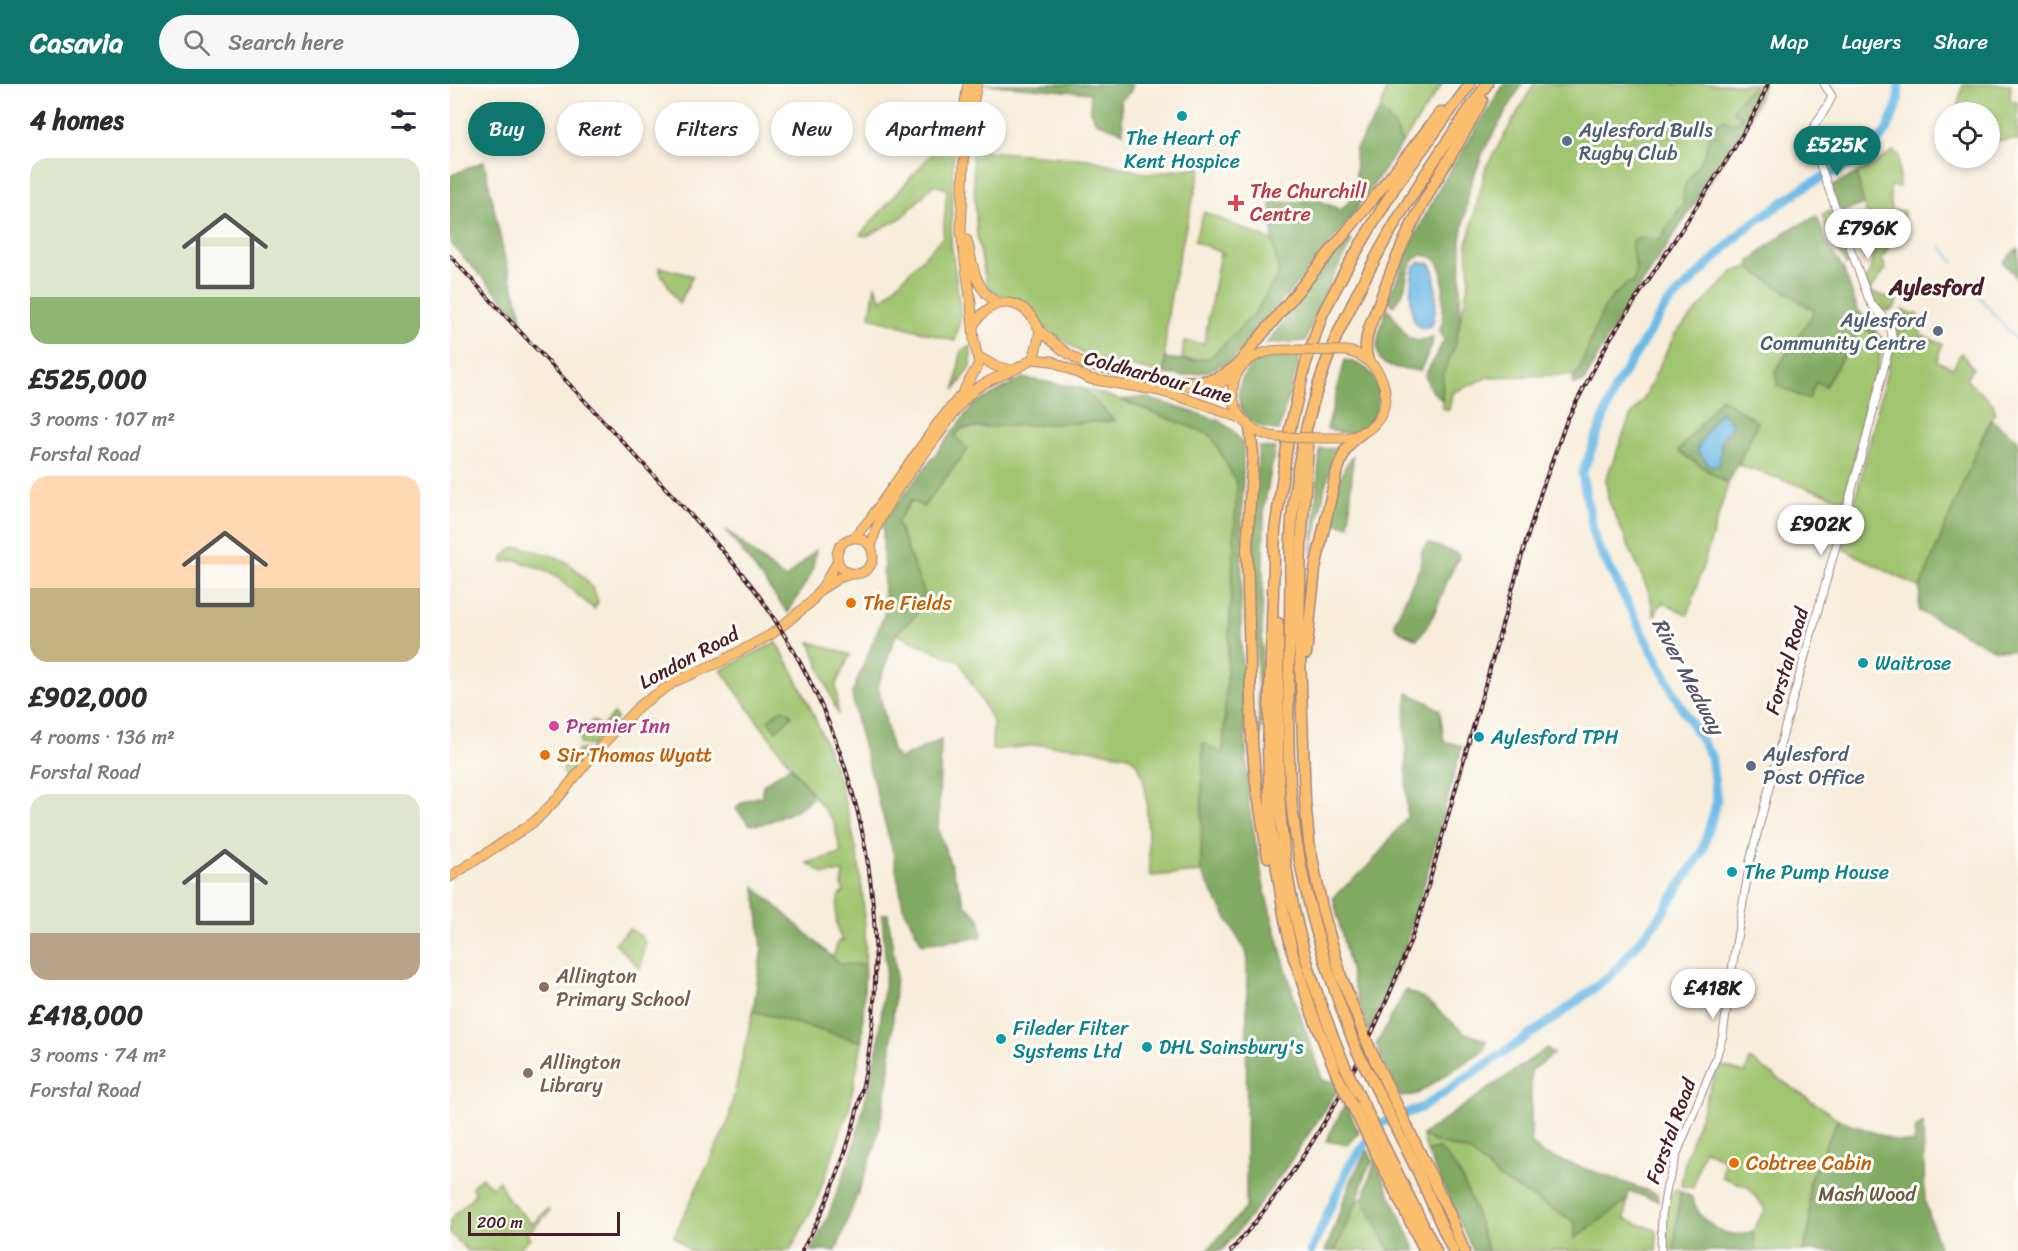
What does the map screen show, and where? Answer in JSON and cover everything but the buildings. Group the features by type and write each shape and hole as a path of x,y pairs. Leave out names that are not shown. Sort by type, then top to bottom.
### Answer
{"highway":[{"path":"1164,381 1204,382 1215,380 1230,371 1259,339 1464,84"},
{"path":"1294,959 1276,867 1269,793 1269,696 1275,530 1289,433 1305,366 1322,315 1346,269 1395,187 1470,84"},
{"path":"1368,360 1365,349 1368,334 1386,282 1430,189 1468,129 1489,84"},
{"path":"1464,1251 1450,1215 1358,1051 1327,969 1313,917 1292,808 1288,704 1292,513 1298,466 1333,344 1386,235 1442,148 1489,84"},
{"path":"1241,368 1259,339"},
{"path":"1310,420 1301,546 1300,604 1302,756 1310,842 1322,908 1341,976 1374,1060 1373,1075"},
{"path":"1250,428 1253,454 1247,548 1252,742 1262,826 1273,888 1312,1013 1338,1077 1352,1105 1362,1114"},
{"path":"1302,756 1306,654 1315,569 1339,466 1350,445 1364,432"},
{"path":"1282,470 1278,574 1279,766 1283,843 1293,903 1307,966 1328,1028 1358,1094 1362,1114 1436,1251"},
{"path":"1423,1169 1453,1251"},
{"path":"1398,1184 1425,1251"}],"main road":[{"path":"965,102 968,84"},
{"path":"973,102 977,84"},
{"path":"961,214 978,284 989,298 998,303 1012,303 1030,312 1040,331 1032,359 988,380 966,398 900,487 882,516 873,537 871,548 873,558 868,568 853,573 843,569 838,561 837,555 842,544 854,538 870,519 937,424 961,395 979,364 961,232 961,214 964,156"},
{"path":"973,327 980,314 998,303"},
{"name":"Coldharbour Lane","path":"1040,331 1064,351 1084,363 1164,381 1209,387 1225,382 1241,368"},
{"path":"1347,351 1368,360 1382,377 1386,395 1378,418 1364,432 1345,438 1263,435 1250,428 1241,418 1234,404 1234,382 1241,368 1266,352 1347,351"},
{"path":"979,357 995,366 1012,370"},
{"name":"Coldharbour Lane","path":"1032,359 1052,361 1090,379 1155,390 1181,397 1241,418"},
{"path":"854,538 864,540 871,548"},
{"name":"London Road","path":"450,877 534,822 639,706 676,681 720,662 772,634 810,603 838,561"},
{"name":"London Road","path":"821,589 853,573"}],"street":[{"name":"Forstal Road","path":"1661,1251 1662,1215 1667,1186 1678,1151 1723,1035 1750,861 1786,722 1868,433 1892,336 1887,322 1869,300 1817,156 1812,134 1814,126 1832,96 1824,84"}],"green space":[{"path":"984,84 1133,85 1130,92 1121,100 1123,132 1096,122 1091,112 1090,93"},
{"path":"1388,84 1442,84 1402,144 1395,127 1380,110"},
{"path":"1504,84 1522,84 1484,150 1470,186 1461,240 1460,320 1455,346 1443,373 1442,400 1430,389 1425,375 1444,340 1439,329 1442,325 1443,293 1441,268 1438,262 1432,257 1420,255 1411,264 1402,294 1393,306 1388,300 1412,242 1441,185"},
{"path":"1534,84 1761,84 1701,185 1608,317 1581,381 1570,375 1488,377 1452,393 1449,410 1442,408 1443,373 1455,346 1469,279 1467,244 1486,167"},
{"path":"1754,84 1765,84 1746,126 1616,323 1584,382 1575,385 1572,383 1604,310 1627,283 1633,284 1636,267 1631,245 1634,240 1641,237 1660,240 1679,209 1684,205 1685,186 1705,153 1714,127 1725,119 1732,123 1738,121 1742,116 1733,112 1735,105"},
{"path":"1963,84 2011,84 2010,100 2018,103 2018,140 2000,141 2000,102 1958,102"},
{"path":"1380,110 1395,127 1402,144 1346,224 1232,360 1209,371 1183,376 1165,374 1165,358 1192,361 1210,358 1255,313 1279,273 1273,241 1271,203 1318,200 1341,210 1357,193 1355,150"},
{"path":"1893,151 1899,155 1899,187 1890,186 1891,210 1904,211 1904,225 1897,227 1895,235 1890,236 1887,230 1885,241 1889,246 1882,260 1886,269 1869,291 1898,301 1894,308 1888,311 1882,310 1875,304 1870,295 1865,279 1868,278 1877,242 1863,204 1857,173"},
{"path":"1006,153 1088,159 1148,174 1201,167 1171,296 1165,348 1165,374 1086,356 1043,326 1037,313 1027,303 1007,299 987,286 977,236 972,156 1006,156"},
{"path":"930,156 954,156 951,243 961,315 955,341 870,317 875,286 882,300 943,237 947,189 933,185 903,217 867,236 860,235"},
{"path":"484,161 504,255 521,312 521,321 450,243 450,176"},
{"path":"1857,173 1863,204 1841,213 1831,187"},
{"path":"1831,211 1851,263 1846,265 1840,252 1829,239 1822,214"},
{"path":"1204,212 1273,241 1279,273 1255,313 1210,359 1182,360 1184,341 1204,344 1220,253 1226,255 1194,241"},
{"path":"1817,216 1827,245 1843,268 1858,310 1884,341 1861,326 1825,386 1816,381 1809,399 1777,385 1776,370 1815,311 1748,267 1751,260 1787,231"},
{"path":"1348,238 1352,241 1324,294 1305,341 1266,344"},
{"path":"2018,248 2018,279 2003,262"},
{"path":"660,267 693,276 679,304 660,272"},
{"path":"1748,267 1816,311 1776,370 1778,385 1804,398 1809,398 1816,381 1826,385 1861,326 1884,341 1844,500 1738,465 1758,422 1679,452 1728,484 1688,615 1662,602 1654,616 1650,595 1608,499 1606,479 1630,417 1643,400 1675,334 1733,272"},
{"path":"1387,307 1407,337 1417,341 1433,337 1432,345 1420,371 1387,365 1381,361 1377,347 1378,338"},
{"path":"1902,310 1919,315 1921,335 1942,344 1937,361 1953,368 1961,353 1973,368 1966,379 1993,404 1995,411 1920,588 1843,549"},
{"path":"971,346 971,366 955,390 961,351"},
{"path":"1269,355 1300,357 1279,430 1262,427 1250,420 1242,410 1239,398 1240,385 1245,373 1255,363"},
{"path":"1345,360 1362,366 1370,372 1378,388 1379,397 1374,414 1363,428 1355,432 1341,433 1327,429"},
{"path":"1022,378 1082,388 1115,421 962,428 955,436 968,449 923,507 911,500 897,522 928,603 896,634 878,686 892,751 899,759 941,740 938,830 965,904 980,919 982,937 922,944 903,907 893,852 857,723 852,693 884,615 883,522 974,404"},
{"path":"1082,388 1121,400 1211,435 1237,484 1223,755 1203,744 1201,872 1150,876 1146,793 1143,776 1137,764 1129,756 1077,747 1040,745 992,750 993,722 960,662 896,634 928,603 897,522 912,500 923,507 968,449 954,436 962,428 1114,421"},
{"path":"1144,397 1218,420 1232,430 1243,445 1241,641 1249,805 1265,893 1294,997 1323,1081 1336,1081 1339,1088 1268,1192 1221,1251 1207,1251 1246,1207 1247,954 1201,872 1203,743 1223,754 1237,484 1211,435 1121,400"},
{"path":"1721,398 1758,422 1728,484 1679,451"},
{"path":"1992,420 2018,440 2018,651 1995,650 1919,611 1920,588 1980,442"},
{"path":"1259,447 1275,448 1264,508 1260,768 1254,552 1254,499"},
{"path":"1338,448 1325,486 1311,559 1320,449"},
{"path":"1353,456 1349,526 1330,523 1343,470"},
{"path":"726,530 785,579 816,550 812,572 788,613"},
{"path":"1428,543 1458,554 1459,558 1430,620 1417,639 1395,627 1395,621 1420,567 1422,550"},
{"path":"521,547 558,558 576,570 596,596 598,602 594,609 550,573 517,560 503,562 503,557 513,548"},
{"path":"776,642 815,718 844,797 861,880 865,922 865,965 840,964 833,958 838,941 843,941 838,931 836,912 840,894 844,892 843,872 824,874 807,863 841,853 834,822 721,670"},
{"path":"810,642 850,655 836,684 838,715"},
{"path":"1408,693 1440,710 1444,741 1462,746 1417,910 1398,966 1369,1033 1353,982 1333,897 1370,865 1407,817 1405,717"},
{"path":"781,709 792,716 776,731 768,720"},
{"path":"613,714 617,718 592,746 580,744 580,736 593,720 602,727"},
{"path":"578,750 588,752 565,779 563,770"},
{"path":"790,766 809,789 812,798 782,817 763,823 749,824 736,809 738,806 747,800 762,796 763,785"},
{"path":"755,887 840,964 865,965 862,1042 753,1011 762,948"},
{"path":"882,914 888,914 896,972 889,1079 875,1147 836,1251 811,1251 827,1219 854,1147 878,1046 886,969"},
{"path":"629,929 640,935 645,943 640,969 615,943"},
{"path":"1406,990 1425,999 1465,1033 1486,1040 1484,1050 1417,1094 1400,1097 1376,1045"},
{"path":"753,1011 862,1042 849,1109 816,1202 790,1251 690,1251 674,1236 728,1122"},
{"path":"1547,1048 1554,1054 1531,1071 1531,1142 1541,1153 1657,1194 1658,1201 1629,1191 1627,1201 1575,1238 1575,1222 1499,1178 1470,1152 1433,1141 1422,1135"},
{"path":"1750,1059 1838,1119 1809,1182 1810,1226 1803,1251 1756,1251 1753,1231 1765,1209 1748,1187 1722,1177 1724,1160 1704,1149 1693,1188 1681,1186 1685,1160 1718,1065 1745,1073"},
{"path":"1346,1103 1359,1133 1348,1145 1326,1141"},
{"name":"Mash Wood","path":"1838,1119 1896,1141 1914,1143 1916,1128 1923,1123 1925,1201 1940,1251 1803,1251 1810,1226 1809,1182"},
{"path":"1422,1135 1433,1141 1470,1151 1499,1178 1575,1222 1575,1238 1627,1201 1625,1219 1656,1230 1657,1251 1488,1251 1470,1196 1457,1170 1439,1149 1427,1151"},
{"path":"1439,1149 1449,1159 1464,1182 1488,1251 1473,1251 1427,1151"},
{"path":"1368,1150 1373,1160 1365,1174 1358,1199 1335,1251 1325,1251 1349,1186"},
{"path":"1375,1161 1416,1251 1390,1251 1363,1199"},
{"path":"481,1177 492,1187 499,1181 507,1198 532,1224 547,1209 550,1211 527,1234 530,1238 516,1251 468,1251 450,1233 450,1220 475,1194 472,1187"},
{"path":"1676,1189 1680,1190 1674,1251 1665,1251 1666,1209"},
{"path":"1681,1192 1691,1196 1700,1215 1719,1230 1732,1234 1753,1231 1756,1251 1674,1251"},
{"path":"1358,1199 1364,1199 1391,1251 1335,1251"}],"water":[{"path":"1421,262 1432,266 1436,296 1432,325 1423,329 1415,324 1411,296 1414,267"},
{"path":"1721,412 1733,424 1721,441 1720,464 1710,466 1697,450 1712,422"}],"waterway":[{"name":"River Medway","path":"1311,1251 1349,1166 1381,1123 1423,1107 1559,1015 1611,975 1659,918 1702,852 1717,801 1711,756 1678,701 1595,540 1582,474 1616,386 1665,307 1746,228 1806,186 1868,155 1887,130 1898,103 1899,84"},
{"path":"1941,246 1954,263"},
{"path":"1970,286 2018,342"}],"railway":[{"path":"1231,1251 1291,1174 1318,1133 1365,1047 1386,1002 1421,911 1522,555 1541,492 1567,420 1608,342 1732,152 1757,109 1768,84"},
{"path":"450,256 739,570 762,600 792,648 827,719 853,793 869,870 875,948 872,1027 859,1104 835,1179 802,1251"}],"place":[{"name":"The Heart of Kent Hospice","path":"1182,116"},
{"name":"Aylesford Bulls Rugby Club","path":"1567,141"},
{"name":"The Churchill Centre","path":"1236,203"},
{"name":"Aylesford Community Centre","path":"1938,331"},
{"name":"The Fields","path":"851,603"},
{"name":"Waitrose","path":"1863,663"},
{"name":"Premier Inn","path":"554,726"},
{"name":"Aylesford TPH","path":"1479,737"},
{"name":"Sir Thomas Wyatt","path":"545,755"},
{"name":"Aylesford Post Office","path":"1751,766"},
{"name":"The Pump House","path":"1732,872"},
{"name":"Allington Primary School","path":"544,987"},
{"name":"Fileder Filter Systems Ltd","path":"1001,1039"},
{"name":"DHL Sainsbury's","path":"1147,1047"},
{"name":"Allington Library","path":"528,1073"},
{"name":"Cobtree Cabin","path":"1734,1163"}],"district":[{"name":"Aylesford","path":"1936,287"}]}
